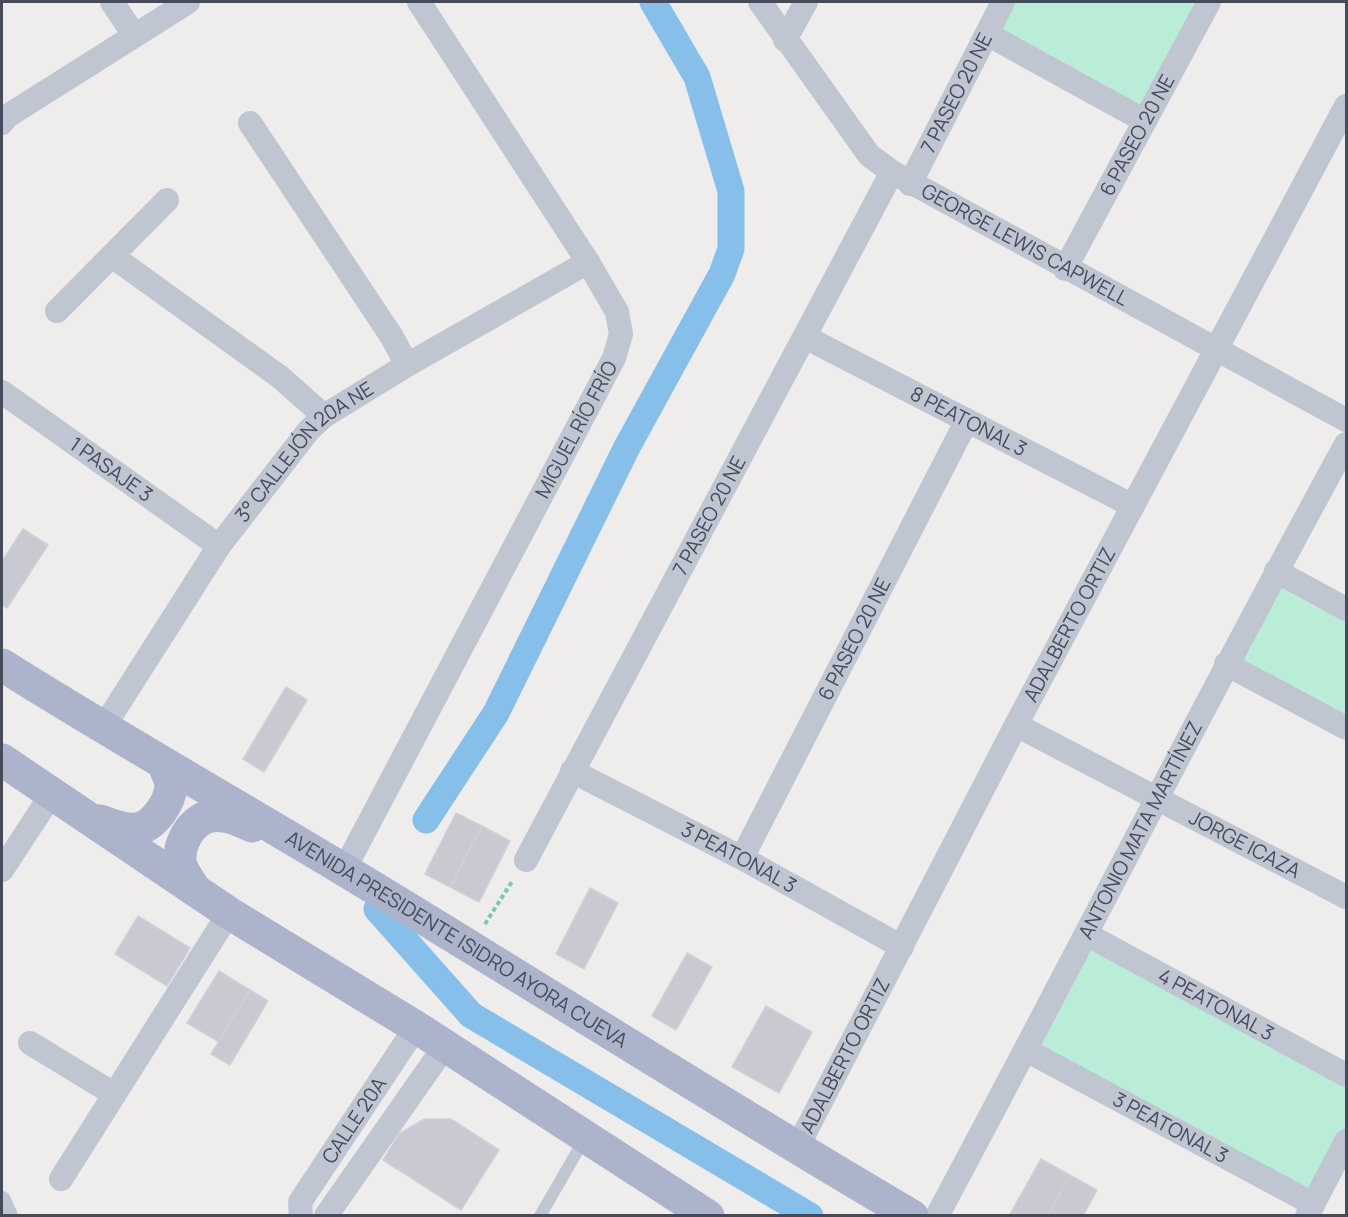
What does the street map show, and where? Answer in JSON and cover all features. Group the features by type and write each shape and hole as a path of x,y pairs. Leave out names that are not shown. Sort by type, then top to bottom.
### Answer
{"main road":[{"name":"AVENIDA PRESIDENTE ISIDRO AYORA CUEVA","path":"2,665 102,728 344,870 797,1148 912,1215"},
{"path":"2,760 53,792 229,913 416,1027 708,1215"},
{"path":"93,819 123,828 136,829 148,825 168,800 171,784 164,764"},
{"path":"195,890 181,867 180,852 186,836 198,822 210,816 229,817 306,848"}],"street":[{"path":"112,2 134,35"},
{"path":"3,118 188,2"},
{"name":"MIGUEL RÍO FRÍO","path":"344,870 614,358 621,334 617,312 588,262 419,2"},
{"name":"GEORGE LEWIS CAPWELL","path":"760,2 869,155 901,178 1347,420"},
{"path":"785,40 806,2"},
{"name":"7 PASEO 20 NE","path":"526,860 805,337 987,34 1003,2"},
{"name":"6 PASEO 20 NE","path":"1065,269 1145,121 1202,4"},
{"path":"987,34 1145,121"},
{"name":"ADALBERTO ORTIZ","path":"797,1148 1016,725 1347,106"},
{"path":"250,123 392,337 407,365"},
{"path":"57,311 167,200"},
{"path":"112,256 280,377 324,416"},
{"name":"3° CALLEJÓN 20A NE","path":"102,728 219,546 309,430 324,416 407,365 588,262"},
{"name":"8 PEATONAL 3","path":"805,337 1133,506"},
{"name":"1 PASAJE 3","path":"2,392 219,546"},
{"name":"6 PASEO 20 NE","path":"742,858 967,420"},
{"name":"ANTONIO MATA MARTÍNEZ","path":"937,1215 1026,1050 1226,664 1347,444"},
{"path":"1276,571 1347,609"},
{"path":"1226,664 1347,728"},
{"name":"JORGE ICAZA","path":"1016,725 1347,897"},
{"name":"3 PEATONAL 3","path":"572,771 742,858 902,947"},
{"path":"2,870 53,792"},
{"path":"61,1179 229,913"},
{"name":"4 PEATONAL 3","path":"1086,934 1347,1075"},
{"name":"CALLE 20A","path":"301,1215 300,1202 416,1027"},
{"path":"30,1043 114,1094"},
{"name":"CALLE 20A","path":"326,1215 445,1046"},
{"name":"3 PEATONAL 3","path":"1026,1050 1310,1210"},
{"path":"1310,1210 1347,1141"},
{"path":"2,1200 9,1215"}],"lane":[{"path":"540,1215 586,1137"}],"path":[{"path":"469,947 526,860"}],"green space":[{"path":"1003,2 1193,2 1205,8 1145,121 987,34"},
{"path":"1276,571 1346,609 1346,726 1226,664"},
{"path":"1086,934 1346,1075 1346,1141 1313,1204 1026,1050"}],"building":[{"path":"23,529 48,545 7,608 2,605 2,561"},
{"path":"286,687 307,700 264,772 243,759"},
{"path":"456,813 482,826 450,887 425,874"},
{"path":"482,826 510,841 479,902 450,887"},
{"path":"590,888 618,903 584,969 556,954"},
{"path":"138,916 190,948 167,986 115,954"},
{"path":"687,953 712,967 676,1030 652,1016"},
{"path":"219,971 250,990 219,1042 187,1023"},
{"path":"250,990 268,1001 230,1065 211,1054"},
{"path":"766,1006 812,1032 779,1093 732,1067"},
{"path":"424,1119 451,1119 499,1150 461,1210 383,1160 399,1134"},
{"path":"1041,1159 1070,1175 1048,1216 1009,1216"},
{"path":"1070,1175 1097,1190 1083,1216 1048,1216"}],"waterway":[{"path":"426,820 496,713 627,447 722,274 731,249 731,191 697,77 653,2"},
{"path":"377,909 471,1015 810,1216"}]}
